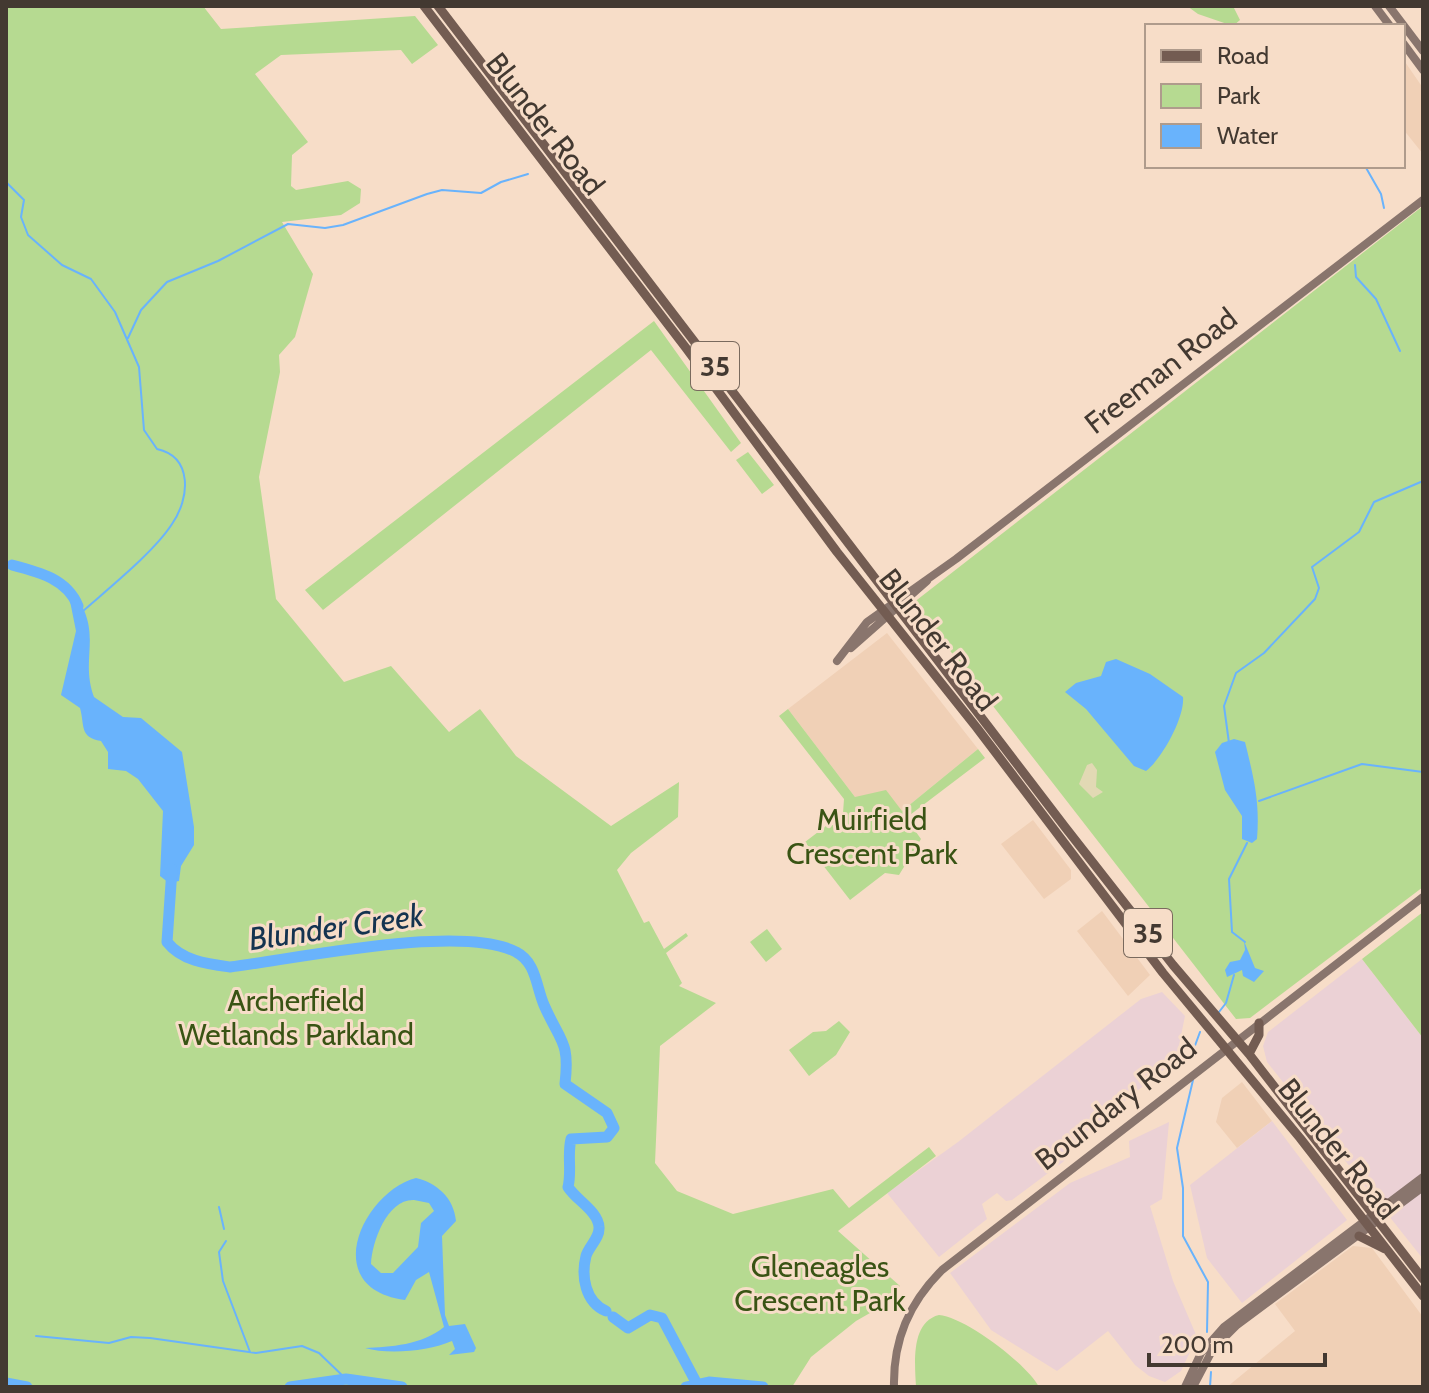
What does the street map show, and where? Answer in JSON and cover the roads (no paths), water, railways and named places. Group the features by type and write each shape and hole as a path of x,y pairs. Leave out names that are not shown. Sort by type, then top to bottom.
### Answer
{"main road":[{"name":"Blunder Road","path":"424,6 1163,973 1423,1279"},
{"name":"Blunder Road","path":"438,6 1173,965 1249,1054 1357,1194 1388,1250 1423,1296"},
{"path":"1375,6 1388,24"},
{"path":"1389,6 1403,24"},
{"path":"1405,27 1423,51"},
{"path":"1405,46 1423,70"},
{"name":"Freeman Road","path":"887,612 1423,200"},
{"path":"887,612 837,661 860,628 887,612"},
{"name":"Boundary Road","path":"894,1387 899,1337 912,1306 931,1281 962,1253 1423,897"},
{"path":"1249,1054 1259,1035 1259,1023"},
{"path":"1193,1387 1207,1358 1227,1333 1359,1236 1387,1203 1423,1177"},
{"path":"1185,1387 1201,1353 1214,1336 1371,1220 1423,1187"},
{"path":"1357,1194 1387,1203"},
{"path":"1359,1236 1388,1250"}],"water":[{"path":"72,591 82,606 90,632 89,669 94,697 123,717 141,718 182,752 194,845 181,866 179,881 169,883 160,876 163,811 138,779 126,771 108,769 108,752 101,741 86,734 80,708 61,695 76,631 69,596"},
{"path":"1116,659 1150,674 1183,697 1171,737 1146,771 1134,766 1086,709 1065,692 1076,683 1101,676 1106,662"},
{"path":"1234,739 1245,742 1256,790 1257,839 1252,843 1242,839 1242,816 1225,790 1215,752 1222,743"},
{"path":"1244,941 1255,968 1264,971 1254,982 1243,976 1242,970 1227,977 1225,970 1230,962 1240,960 1245,950"},
{"path":"416,1178 424,1180 443,1193 452,1205 456,1221 442,1236 445,1315 449,1326 465,1324 476,1348 474,1352 449,1355 455,1349 452,1341 409,1351 365,1348 416,1341 444,1327 429,1272 416,1280 405,1300 378,1292 362,1278 356,1260 358,1239 366,1219 397,1186","holes":["404,1202 429,1203 434,1211 421,1223 418,1247 393,1273 381,1273 371,1264 372,1255 378,1234 389,1214"]}],"waterway":[{"path":"1366,168 1381,194 1384,208"},
{"path":"128,338 141,310 167,282 218,261 288,224 325,228 343,225 427,194 442,190 481,193 501,182 528,174"},
{"path":"6,182 24,200 21,217 28,235 62,265 91,279 115,312 139,367 144,430 157,449 177,460 185,480 178,514 164,535 83,611"},
{"path":"1355,265 1356,277 1376,299 1400,351"},
{"path":"1229,743 1224,706 1236,673 1264,653 1315,599 1319,588 1312,567 1359,532 1374,502 1423,481"},
{"name":"Blunder Creek","path":"12,565 59,583 78,606"},
{"path":"1259,801 1362,764 1423,772"},
{"path":"1245,942 1232,932 1229,879 1247,843"},
{"name":"Blunder Creek","path":"172,869 167,942 180,954 204,963 230,967 377,946 458,941 491,944 523,956 532,968 544,1005 565,1049 565,1084 607,1113 614,1128 607,1137 571,1139 569,1151 568,1187 595,1216 599,1227 586,1256 586,1288 593,1301 606,1311"},
{"path":"1219,1012 1226,1003 1234,975"},
{"path":"1193,1051 1200,1032"},
{"path":"1193,1080 1177,1148 1183,1188 1183,1236 1208,1282 1207,1332"},
{"path":"219,1207 224,1229"},
{"path":"226,1241 219,1252 223,1281 250,1352"},
{"name":"Blunder Creek","path":"613,1317 628,1328 650,1315 662,1318 697,1384"},
{"path":"36,1336 109,1343 131,1337 150,1338 256,1353 302,1346 319,1353 346,1379"},
{"path":"1210,1387 1211,1372"},
{"path":"290,1387 346,1379 402,1387"},
{"path":"686,1387 709,1382 763,1387"},
{"path":"6,1383 27,1387"}],"park label":[{"name":"Muirfield Crescent Park","path":"872,837"},
{"name":"Archerfield Wetlands Parkland","path":"296,1018"},
{"name":"Gleneagles Crescent Park","path":"820,1284"}]}
